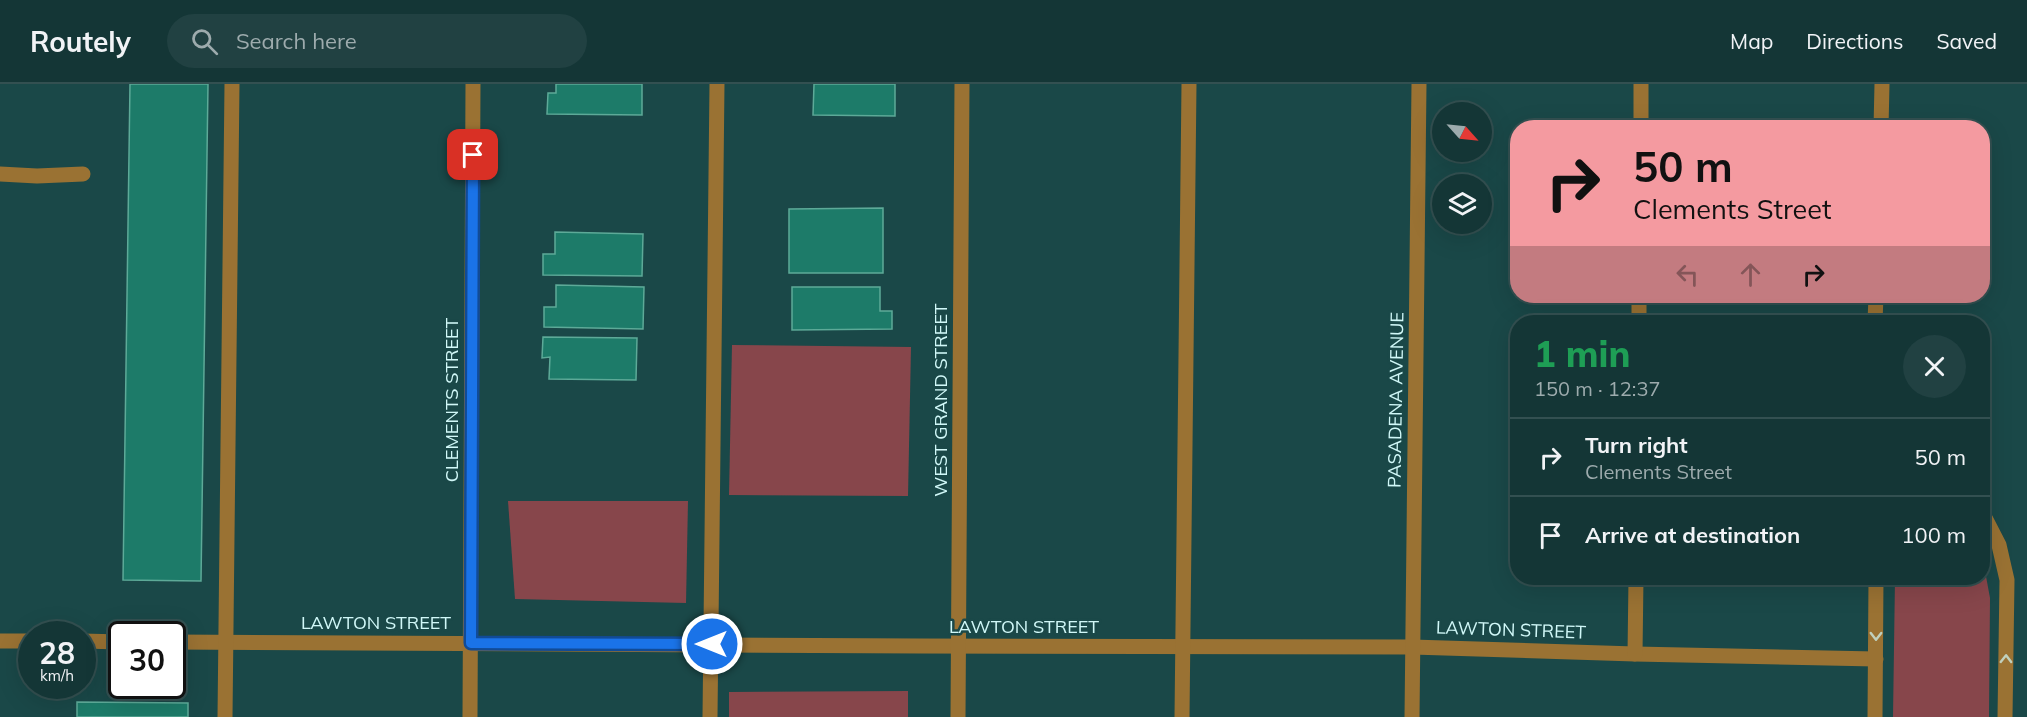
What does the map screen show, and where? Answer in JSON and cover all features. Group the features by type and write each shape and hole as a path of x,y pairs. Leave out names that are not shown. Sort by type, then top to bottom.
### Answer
{"street":[{"path":"225,717 232,84"},
{"name":"CLEMENTS STREET","path":"470,717 473,84"},
{"path":"710,717 717,84"},
{"name":"WEST GRAND STREET","path":"958,717 962,84"},
{"path":"1182,717 1189,84"},
{"name":"PASADENA AVENUE","path":"1412,717 1419,84"},
{"path":"1641,84 1641,120"},
{"path":"1881,120 1882,84"},
{"path":"0,174 37,176 83,174"},
{"path":"1990,528 1999,545 2007,580 2005,717"},
{"path":"1635,654 1636,585"},
{"path":"1875,717 1876,585"},
{"path":"0,641 18,641"},
{"name":"LAWTON STREET","path":"186,642 1412,646 1635,654 1875,658"}],"shaded area":[{"path":"732,345 911,347 908,496 729,495"},
{"path":"508,501 688,501 686,603 515,599"},
{"path":"1895,585 1988,585 1990,598 1989,717 1893,717"},
{"path":"908,691 908,717 729,717 729,692"}],"building":[{"path":"130,84 208,84 201,581 123,580"},
{"path":"556,84 642,84 642,115 547,114 548,93 556,93"},
{"path":"814,84 895,84 895,116 813,115"},
{"path":"883,208 883,273 789,273 789,209"},
{"path":"555,232 643,234 642,276 543,275 543,254 555,254"},
{"path":"556,285 644,287 643,329 544,327 544,307 556,307"},
{"path":"792,287 880,287 880,311 892,311 892,329 792,330"},
{"path":"543,337 637,338 636,380 549,379 550,357 542,358"},
{"path":"77,702 188,703 188,717 77,717"}],"route":[{"path":"473,155 471,643 712,644"}]}
